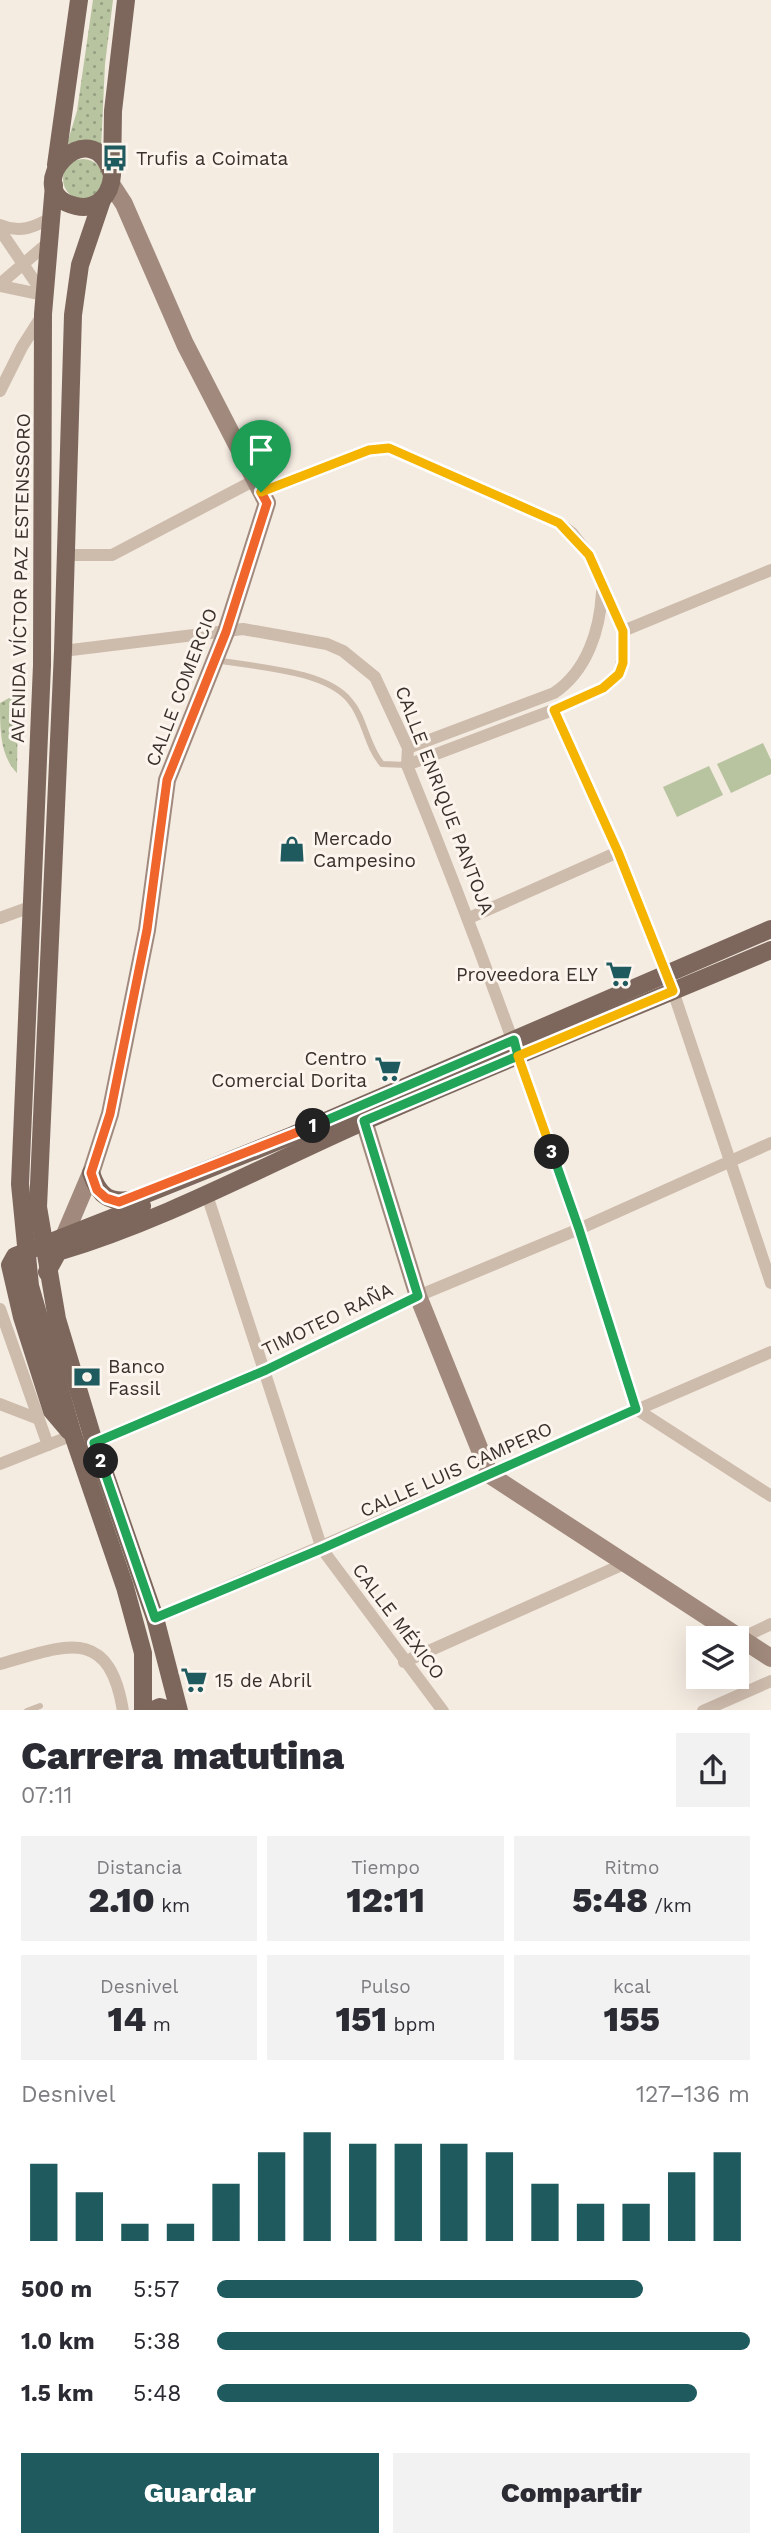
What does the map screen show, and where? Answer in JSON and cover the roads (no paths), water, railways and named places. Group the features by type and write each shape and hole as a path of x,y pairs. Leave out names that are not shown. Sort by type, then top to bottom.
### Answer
{"main road":[{"path":"56,166 69,152 87,150 104,158 108,186 94,205 74,206 58,194 54,185 56,166 79,0"},
{"path":"126,0 113,110 108,186 80,265 73,315 63,651 38,1207 57,1319 94,1443 155,1618 179,1710"},
{"name":"AVENIDA VÍCTOR PAZ ESTENSSORO","path":"54,185 43,314 42,665 20,1184 30,1286 73,1435 125,1587 144,1653 143,1710"},
{"path":"670,983 771,929"},
{"path":"91,1173 97,1190 106,1198 119,1202 516,1048 670,983 771,950"},
{"path":"58,1252 102,1239 207,1195 516,1048"},
{"path":"73,1435 52,1411 22,1317 10,1265 15,1256 277,1151 293,1135"},
{"name":"CALLE COMERCIO","path":"47,1272 58,1252"},
{"path":"151,1710 160,1707 173,1710"}],"street":[{"name":"CALLE COMERCIO","path":"58,1252 91,1173 110,1114 142,957 167,780 226,632 267,503 185,344 124,204 108,186"},
{"path":"0,228 25,230 52,217"},
{"path":"0,228 44,295"},
{"path":"0,285 51,241"},
{"path":"0,285 44,295"},
{"path":"0,391 22,347 43,314"},
{"path":"65,555 112,555 258,486 369,450 389,448 559,523 589,555 623,631 625,652 619,674 603,688 554,710 407,765"},
{"path":"623,631 771,570"},
{"path":"408,748 554,692 569,682 596,632 602,589"},
{"name":"CALLE ENRIQUE PANTOJA","path":"63,651 243,629 299,638 343,651 375,677 408,748 407,765 469,918 516,1048 579,1229 636,1409"},
{"path":"554,710 618,852 670,983 771,1283"},
{"path":"469,918 618,852"},
{"path":"0,918 33,906"},
{"path":"364,1121 418,1296 490,1475 720,1626"},
{"name":"TIMOTEO RAÑA","path":"94,1443 266,1370 418,1296 579,1229 771,1143"},
{"name":"CALLE MÉXICO","path":"207,1195 266,1370 321,1549 437,1709"},
{"path":"0,1309 6,1342 48,1445"},
{"name":"CALLE LUIS CAMPERO","path":"155,1618 321,1549 771,1352"},
{"path":"0,1404 36,1419"},
{"path":"636,1409 771,1496"},
{"path":"0,1464 73,1435"},
{"path":"404,1662 626,1563"},
{"path":"749,1635 771,1624"},
{"path":"749,1645 771,1658"},
{"path":"0,1664 56,1649 80,1647 96,1651 108,1662 115,1676 123,1710"},
{"path":"703,1710 728,1706 771,1681"}],"lane":[{"path":"215,660 323,680 351,702 374,754 382,764 407,765"},
{"path":"26,1710 40,1706"}],"place":[{"name":"Trufis a Coimata","path":"115,158"},
{"name":"Mercado Campesino","path":"292,849"},
{"name":"Proveedora ELY","path":"619,974"},
{"name":"Centro Comercial Dorita","path":"388,1069"},
{"name":"Banco Fassil","path":"87,1377"},
{"name":"15 de Abril","path":"194,1680"}]}
